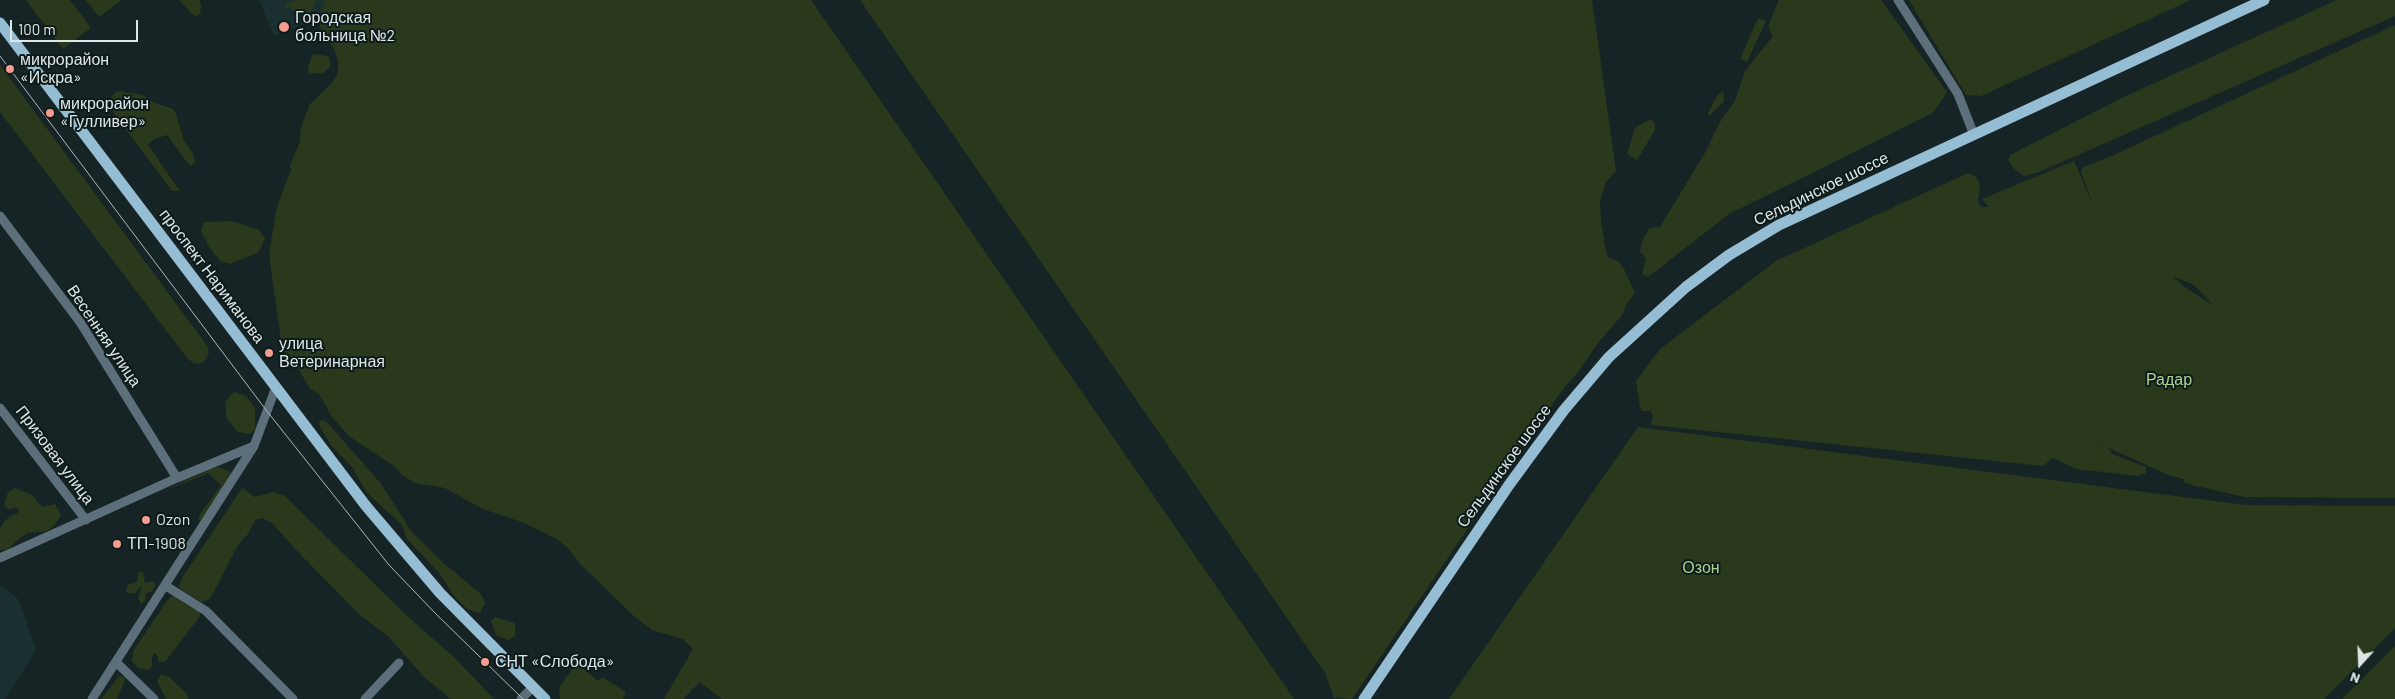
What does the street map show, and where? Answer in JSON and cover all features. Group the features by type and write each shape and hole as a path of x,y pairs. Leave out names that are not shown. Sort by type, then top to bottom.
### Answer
{"main road":[{"name":"Сельдинское шоссе","path":"1364,699 1509,485 1564,410 1609,357 1644,323 1686,287 1729,255 1779,225 2264,0"},
{"name":"проспект Нариманова","path":"0,23 276,387 395,540 444,597 545,699"}],"street":[{"path":"1898,0 1958,94 1974,135"},
{"name":"Весенняя улица","path":"0,216 80,322 177,478"},
{"path":"92,699 254,446 276,387"},
{"name":"Призовая улица","path":"0,408 86,520"},
{"path":"0,558 177,478 254,446"},
{"path":"166,586 206,611 293,699"},
{"path":"116,662 154,699"},
{"path":"365,699 399,664"},
{"path":"521,699 533,688"}],"shaded area":[{"name":"Городская больница №2","path":"259,0 326,0 320,18 274,36"},
{"path":"0,584 19,600 36,651 5,699 0,699"}],"green space":[{"path":"26,0 70,0 91,28 63,49"},
{"path":"86,0 122,0 99,17"},
{"path":"179,0 199,0 201,6 200,14 197,16 192,14"},
{"path":"297,0 316,0 313,9 307,13 301,9 294,12 290,7 287,8 284,5"},
{"path":"325,0 811,0 1294,699 722,699 700,682 683,699 664,699 693,649 683,639 652,630 636,618 580,564 568,548 555,538 522,522 483,509 445,488 415,483 402,475 394,466 350,437 332,417 319,394 310,389 294,361 282,348 269,254 277,207 291,170 290,165 300,142 301,127 310,104 332,83 338,73 338,61 335,51 320,27 320,16"},
{"path":"860,0 1592,0 1616,171 1606,182 1600,201 1601,222 1606,252 1609,258 1618,261 1624,269 1635,293 1627,303 1622,315 1562,390 1352,699 1334,698 1325,673"},
{"path":"1779,0 1881,0 1947,92 1933,113 1729,214 1648,277 1642,274 1646,259 1640,251 1644,236 1650,228 1660,227 1705,153 1720,122 1735,101 1745,71 1773,36 1768,26"},
{"path":"1909,0 2191,0 1981,96 1966,95"},
{"path":"2337,0 2395,0 2395,16 2039,172 2024,176 2013,168 2008,160 2010,155 2126,96"},
{"path":"1758,18 1766,21 1747,62 1740,59"},
{"name":"Радар","path":"2395,25 2395,498 2245,497 2192,485 2184,482 2184,479 2166,474 2108,448 2112,454 2146,467 2146,473 2138,476 2076,469 2053,458 2043,466 1651,425 1653,416 1651,411 1643,411 1640,408 1636,381 1660,349 1776,261 1968,173 1976,177 1980,185 1978,202 1981,207 1989,207 1982,199 2074,161 2093,205 2081,172 2083,167 2107,158","holes":["2172,276 2194,285 2214,306 2183,286"]},
{"path":"313,54 328,56 331,63 329,68 323,73 309,74 308,66"},
{"path":"0,65 208,347 209,353 203,363 195,364 187,358 0,112"},
{"path":"118,91 143,95 152,102 173,109 184,141 193,153 195,161 193,165 189,165 167,135 154,139 148,145 180,191 172,191 114,113 110,103 112,96"},
{"path":"1723,91 1724,101 1709,116 1708,113 1717,96"},
{"path":"1651,119 1655,124 1655,130 1637,160 1627,154 1635,128"},
{"path":"232,221 259,230 265,238 259,252 230,264 220,261 209,247 201,231 204,222"},
{"path":"234,392 246,396 255,407 255,429 249,434 238,432 227,419 225,401"},
{"path":"323,420 328,423 382,485 411,531 441,561 481,594 485,603 480,613 467,609 454,596 440,574 407,539 402,525 366,492 352,467 331,445 320,427 319,422"},
{"name":"Озон","path":"1638,427 2246,505 2395,506 2395,628 2324,699 1449,699"},
{"path":"218,467 229,471 231,474 203,521 199,520 199,516 221,485 208,473 157,494 213,468"},
{"path":"15,488 34,496 43,507 55,504 61,515 54,526 47,531 27,533 6,550 0,550 0,529 10,516 18,513 19,510 15,507 9,510 4,505 8,492"},
{"path":"242,488 255,497 273,492 285,496 407,616 456,659 494,699 451,699 424,677 388,636 361,616 272,523 262,518 255,520 248,534 238,545 210,599 201,602 181,589 179,586 182,578"},
{"path":"140,571 143,573 145,583 152,581 156,584 152,591 146,593 145,601 141,604 138,597 142,588 140,587 135,594 128,593 126,590 128,585 137,582"},
{"path":"173,595 185,604 195,607 200,611 200,616 165,662 158,662 158,656 154,653 152,667 148,670 139,668 132,661 134,650 166,602"},
{"path":"495,617 515,623 515,636 508,640 496,635 491,621"},
{"path":"2395,646 2395,699 2342,699"},
{"path":"575,665 579,665 598,681 602,677 626,692 623,699 560,699 559,688"},
{"path":"161,674 169,677 187,694 188,699 166,699 157,681"},
{"path":"119,676 124,677 125,680 117,699 101,699"}],"tram line":[{"path":"0,56 266,410 389,565 523,699"}],"place":[{"name":"Городская больница №2","path":"284,27"},
{"name":"микрорайон «Искра»","path":"10,69"},
{"name":"микрорайон «Гулливер»","path":"50,113"},
{"name":"улица Ветеринарная","path":"269,353"},
{"name":"Ozon","path":"146,520"},
{"name":"ТП-1908","path":"117,544"},
{"name":"СНТ «Слобода»","path":"485,662"}]}
